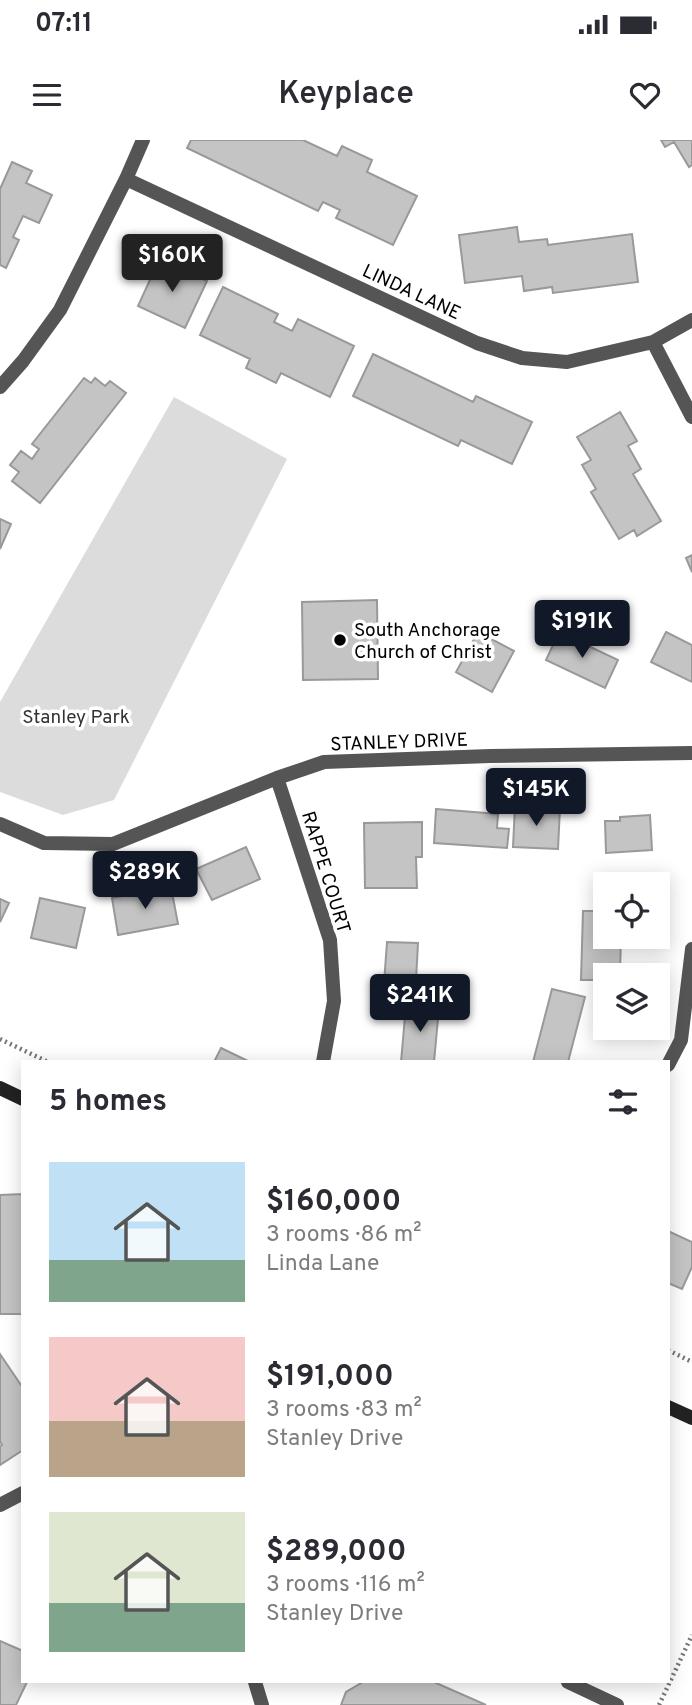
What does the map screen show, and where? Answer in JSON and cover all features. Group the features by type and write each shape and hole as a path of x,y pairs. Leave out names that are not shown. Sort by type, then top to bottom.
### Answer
{"main road":[{"path":"0,1088 21,1098"},
{"path":"670,1408 692,1418"}],"street":[{"path":"0,387 23,361 60,310 144,140"},
{"name":"LINDA LANE","path":"126,179 477,343 522,358 567,362 653,342 692,320"},
{"path":"653,342 692,417"},
{"name":"STANLEY DRIVE","path":"0,824 44,843 113,844 277,778 324,762 692,753"},
{"name":"RAPPE COURT","path":"277,778 330,940 334,1001 323,1060"},
{"path":"670,1061 681,1040 692,949"},
{"path":"0,1505 21,1494"},
{"path":"255,1683 262,1705"},
{"path":"570,1683 617,1705"}],"path":[{"path":"0,1039 44,1060"},
{"path":"670,1351 692,1362"},
{"path":"670,1682 692,1635"},
{"path":"659,1705 669,1683"}],"green space":[{"name":"Stanley Park","path":"174,397 287,459 114,800 63,815 0,792 0,702"}],"building":[{"path":"191,140 303,140 337,156 342,146 372,160 367,172 417,196 393,245 336,218 340,210 323,202 318,211 187,148"},
{"path":"661,140 692,140 692,165 689,167 674,142 665,147"},
{"path":"12,162 32,171 26,183 52,195 39,223 23,216 13,237 19,240 6,268 0,265 0,189"},
{"path":"517,227 519,242 547,239 548,245 632,234 638,282 553,293 552,287 524,291 522,276 465,283 459,235"},
{"path":"159,260 207,281 185,328 138,306"},
{"path":"223,287 278,314 274,322 292,331 298,319 354,346 330,397 281,373 276,383 246,368 250,359 200,335"},
{"path":"373,354 473,402 476,396 532,422 512,464 461,440 458,446 353,396"},
{"path":"84,378 91,383 95,378 105,386 110,381 126,393 40,503 12,481 19,472 10,465 21,451 32,459 39,449 32,444"},
{"path":"620,412 637,441 628,446 641,469 633,474 661,521 637,536 634,530 619,539 591,492 596,489 582,465 591,460 577,437"},
{"path":"0,519 11,524 0,549"},
{"path":"692,555 692,572 686,558"},
{"name":"South Anchorage Church of Christ","path":"377,600 378,679 303,680 302,602"},
{"path":"478,632 514,651 492,692 456,672"},
{"path":"559,632 618,660 605,688 546,660"},
{"path":"666,632 692,645 692,682 651,662"},
{"path":"515,806 560,808 558,849 513,847"},
{"path":"436,809 498,814 497,828 509,829 507,848 434,843"},
{"path":"650,815 652,850 606,853 605,821"},
{"path":"422,822 422,857 416,857 417,888 365,888 364,823"},
{"path":"246,847 260,879 212,900 196,869"},
{"path":"171,887 178,924 118,935 112,898"},
{"path":"40,898 85,908 76,948 31,938"},
{"path":"0,899 9,903 0,922"},
{"path":"583,911 593,911 593,949 621,949 620,963 593,963 593,980 581,980"},
{"path":"387,942 418,943 415,999 383,997"},
{"path":"552,989 585,997 569,1060 534,1060"},
{"path":"406,1005 439,1008 434,1060 401,1060"},
{"path":"221,1048 246,1060 215,1060"},
{"path":"21,1194 21,1314 0,1314 0,1195"},
{"path":"670,1232 692,1242 692,1267 682,1289 670,1284"},
{"path":"0,1354 21,1385 21,1451 0,1465"},
{"path":"0,1641 21,1650 21,1683 27,1683 16,1705 0,1705"},
{"path":"361,1683 436,1683 486,1705 341,1705 346,1692"}],"place":[{"name":"South Anchorage Church of Christ","path":"340,640"}]}
